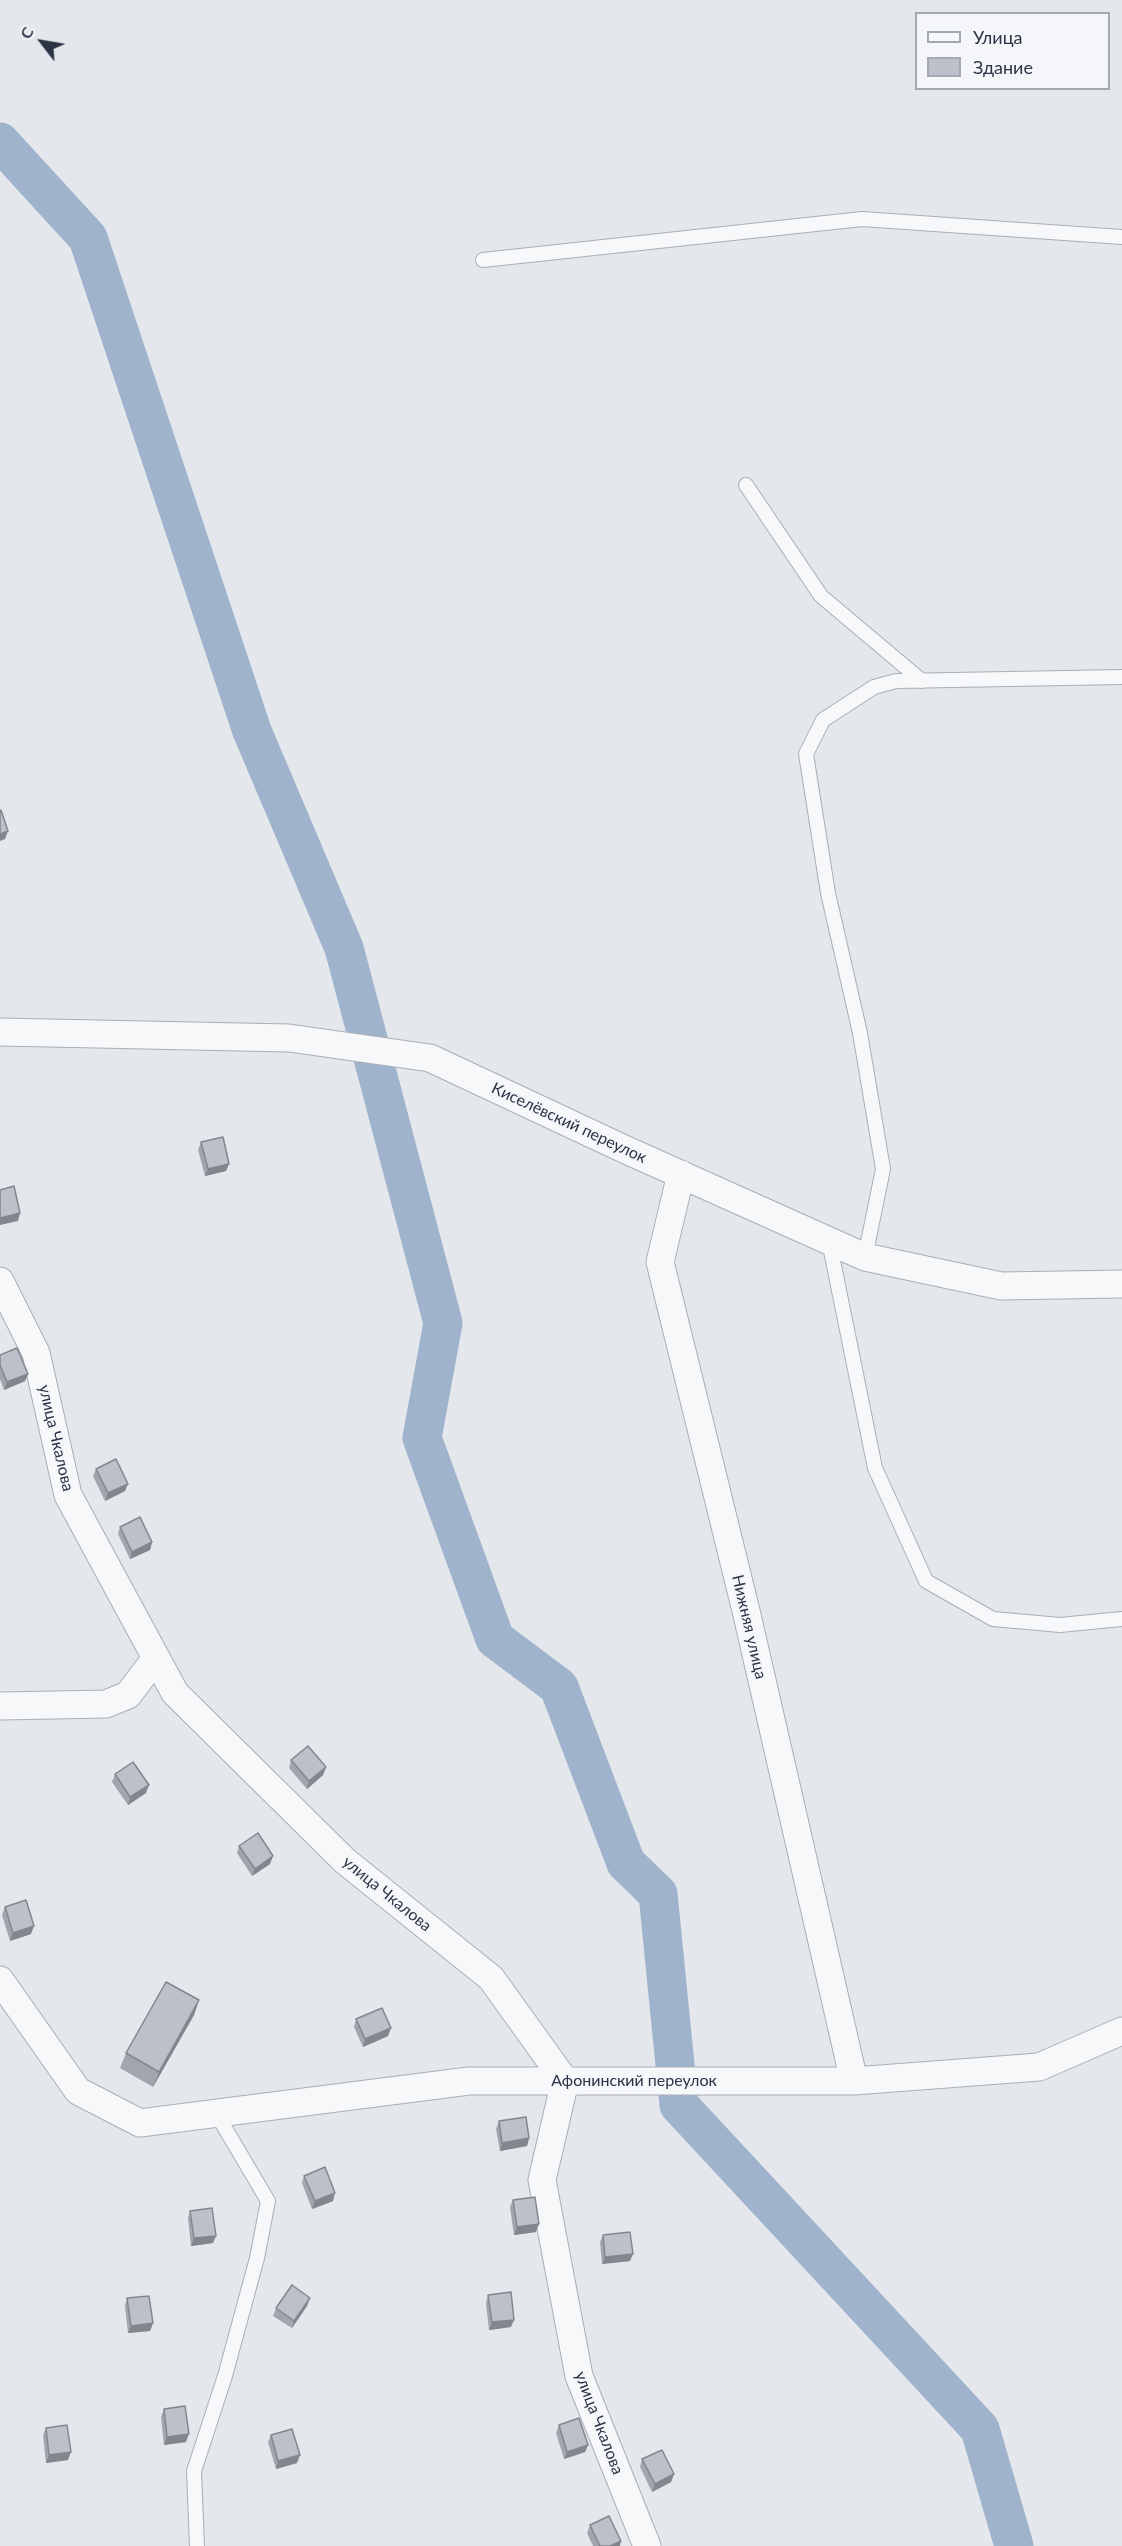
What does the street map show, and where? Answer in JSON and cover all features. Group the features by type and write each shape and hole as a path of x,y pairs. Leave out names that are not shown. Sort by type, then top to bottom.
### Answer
{"street":[{"name":"Киселёвский переулок","path":"0,1032 289,1038 430,1058 866,1257 1001,1286 1122,1284"},
{"name":"Нижняя улица","path":"681,1174 660,1262 747,1615 854,2081"},
{"name":"улица Чкалова","path":"0,1281 36,1353 68,1495 176,1693 345,1861 491,1978 565,2081 542,2180 579,2376 647,2546"},
{"path":"0,1706 106,1704 128,1695 156,1658"},
{"name":"Афонинский переулок","path":"2,1987 78,2091 140,2123 469,2081 854,2081 1039,2067 1120,2038"}],"lane":[{"path":"483,260 862,219 1122,237"},
{"path":"746,485 821,596 922,681"},
{"path":"866,1257 883,1169 860,1032 828,893 806,754 823,720 874,687 896,681 1122,677"},
{"path":"830,1241 875,1468 926,1581 993,1619 1060,1625 1122,1618"},
{"path":"197,2546 194,2471 225,2376 257,2258 268,2201 216,2114"}],"building":[{"path":"0,811 8,831 0,834"},
{"path":"223,1137 229,1164 208,1169 201,1142"},
{"path":"14,1186 20,1213 0,1218 0,1190"},
{"path":"17,1348 28,1374 7,1382 0,1365 0,1355"},
{"path":"116,1459 128,1484 108,1493 96,1469"},
{"path":"140,1517 152,1542 132,1552 120,1527"},
{"path":"308,1746 326,1767 309,1781 291,1760"},
{"path":"133,1762 149,1785 130,1797 115,1774"},
{"path":"258,1833 273,1856 255,1869 239,1846"},
{"path":"26,1900 34,1926 13,1933 5,1907"},
{"path":"166,1982 199,2000 159,2072 126,2053"},
{"path":"382,2008 391,2028 365,2039 356,2019"},
{"path":"526,2117 529,2138 502,2143 499,2121"},
{"path":"325,2167 335,2193 315,2201 304,2176"},
{"path":"535,2197 539,2224 517,2227 513,2200"},
{"path":"212,2208 216,2236 194,2238 190,2211"},
{"path":"630,2232 633,2254 605,2257 603,2235"},
{"path":"292,2285 310,2298 294,2321 276,2308"},
{"path":"511,2292 514,2320 492,2322 488,2295"},
{"path":"149,2296 153,2323 131,2326 127,2298"},
{"path":"185,2406 189,2434 167,2437 164,2409"},
{"path":"579,2418 588,2445 567,2452 559,2425"},
{"path":"67,2425 71,2452 49,2455 46,2428"},
{"path":"292,2429 300,2455 278,2461 271,2435"},
{"path":"662,2450 674,2474 655,2484 642,2459"},
{"path":"609,2516 621,2541 610,2546 600,2546 590,2525"}],"waterway":[{"path":"0,142 88,238 252,731 344,948 443,1323 422,1438 495,1639 559,1687 626,1863 658,1894 679,2105 980,2429 1014,2546"}]}
